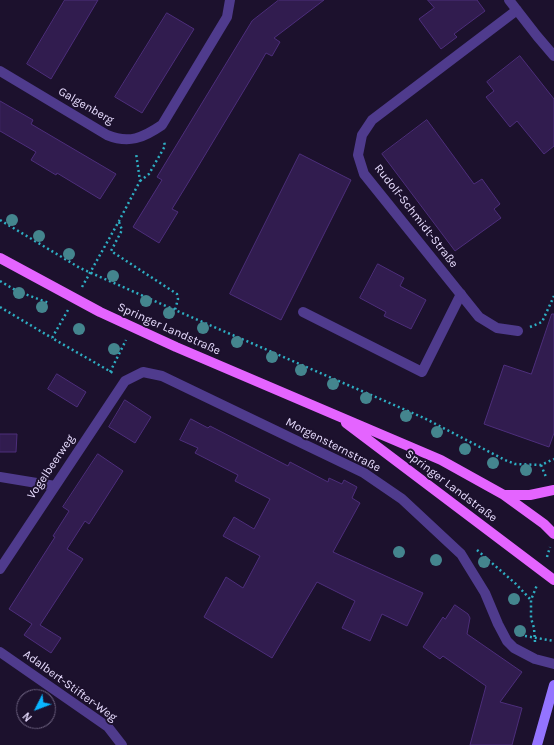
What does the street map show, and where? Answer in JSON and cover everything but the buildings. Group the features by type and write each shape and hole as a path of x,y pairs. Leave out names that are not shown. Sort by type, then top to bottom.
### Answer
{"main road":[{"name":"Springer Landstraße","path":"0,258 100,312 176,347 441,460 504,495 544,524 554,534"},
{"name":"Springer Landstraße","path":"332,413 408,468 554,580"},
{"path":"504,495 530,495 554,490"},
{"path":"537,745 554,685"}],"street":[{"name":"Galgenberg","path":"0,71 107,135 119,140 134,139 148,135 162,125 227,17 230,0"},
{"path":"509,0 554,56"},
{"name":"Rudolf-Schmidt-Straße","path":"517,10 372,120 362,135 358,155 364,174 479,317 497,328 518,331"},
{"path":"537,36 554,44"},
{"path":"303,312 422,372 461,294"},
{"name":"Morgensternstraße","path":"125,381 143,372 162,376 364,473 402,499 461,554 485,593 507,641 514,648 535,659 554,664"},
{"name":"Vogelbeerweg","path":"0,569 125,381"},
{"path":"0,477 55,486"},
{"name":"Adalbert-Stifter-Weg","path":"0,652 108,727 122,745"}],"path":[{"path":"94,266 140,180 149,174 165,146 162,125"},
{"path":"134,139 140,180"},
{"path":"0,220 80,268 424,418 515,464 541,465 554,459"},
{"path":"119,221 122,230 111,251 177,294 178,299 175,310"},
{"path":"518,331 542,322 554,296"},
{"path":"0,306 125,381"},
{"path":"110,372 126,340"},
{"path":"542,571 531,600 534,638 554,641"}]}
